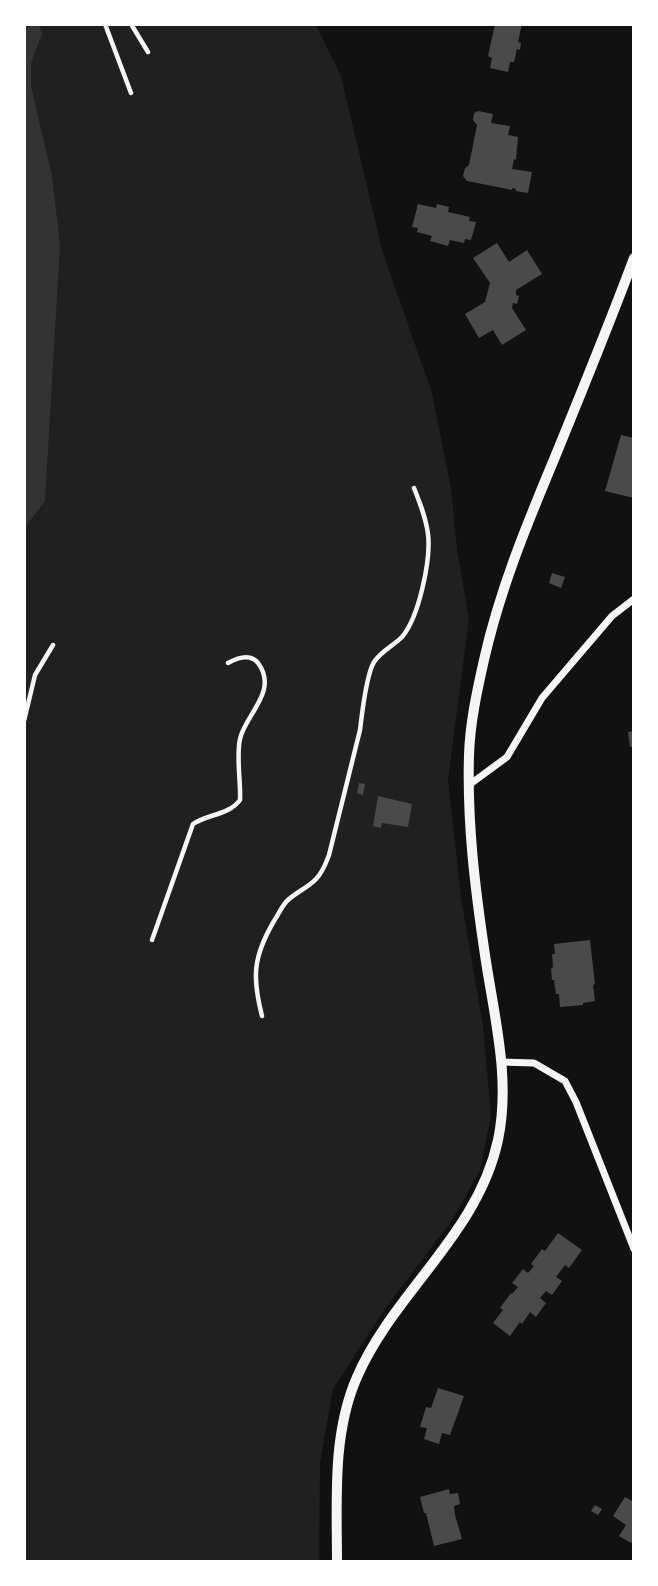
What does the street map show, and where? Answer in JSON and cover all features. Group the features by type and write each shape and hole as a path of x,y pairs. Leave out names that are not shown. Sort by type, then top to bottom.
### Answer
{"street":[{"path":"337,1562 338,1472 342,1430 357,1376 375,1343 470,1209 493,1159 503,1095 501,1062 472,865 468,785 476,693 502,592 634,258"},
{"path":"468,785 507,757 542,698 612,617 634,599"},
{"path":"501,1062 534,1063 565,1081 576,1102 634,1249"}],"lane":[{"path":"105,24 131,93"},
{"path":"131,24 148,52"},
{"path":"262,1016 256,992 258,955 267,933 286,902 316,879 323,869 329,855 360,730 372,664 381,653 402,637 421,594 427,566 428,535 414,488"},
{"path":"24,721 35,675 53,645"},
{"path":"152,940 193,824 229,810 240,800 240,739 261,700 264,674 254,659 244,657 228,663"}],"shaded area":[{"path":"36,24 42,34 31,63 31,86 52,176 60,245 45,501 25,527 24,25"},
{"path":"25,25 316,25 341,76 382,250 432,393 451,489 457,549 469,619 448,780 461,898 483,1026 491,1115 480,1170 452,1220 384,1310 333,1389 320,1463 319,1561 25,1561"}],"building":[{"path":"495,24 522,24 518,42 521,43 520,50 517,49 508,72 490,68 492,58 488,56"},
{"path":"478,111 493,114 491,123 510,126 508,135 518,137 516,160 514,159 512,169 532,172 528,193 467,181 463,176 469,165 477,125 473,120 474,113"},
{"path":"418,204 436,208 437,204 449,207 448,212 470,217 469,221 476,222 471,240 465,239 464,243 450,240 448,246 430,241 432,236 417,232 418,228 412,227"},
{"path":"497,243 509,262 527,250 542,274 516,290 516,295 519,296 517,304 513,303 512,308 526,330 502,345 493,330 479,338 465,314 485,302 490,283 473,258"},
{"path":"621,435 634,438 634,498 605,491"},
{"path":"552,573 565,577 561,588 549,583"},
{"path":"634,731 634,746 630,747 628,732"},
{"path":"359,783 365,784 363,795 357,793"},
{"path":"378,796 412,804 408,827 382,823 381,828 373,826"},
{"path":"590,940 595,1001 560,1007 559,994 556,994 552,980 554,944"},
{"path":"558,1233 582,1250 569,1268 565,1265 556,1277 562,1281 552,1295 546,1291 540,1298 546,1303 536,1317 530,1312 510,1336 493,1323 503,1310 500,1308 518,1287 512,1283 523,1269 528,1273 542,1249 545,1251"},
{"path":"438,1388 464,1396 450,1435 442,1433 439,1444 424,1439 427,1428 420,1427 426,1407 431,1408"},
{"path":"449,1489 450,1494 458,1493 460,1504 454,1506 462,1539 434,1546 420,1497"},
{"path":"625,1497 634,1502 634,1539 631,1543 619,1536 626,1525 613,1516"},
{"path":"595,1505 602,1509 598,1515 591,1511"}]}
